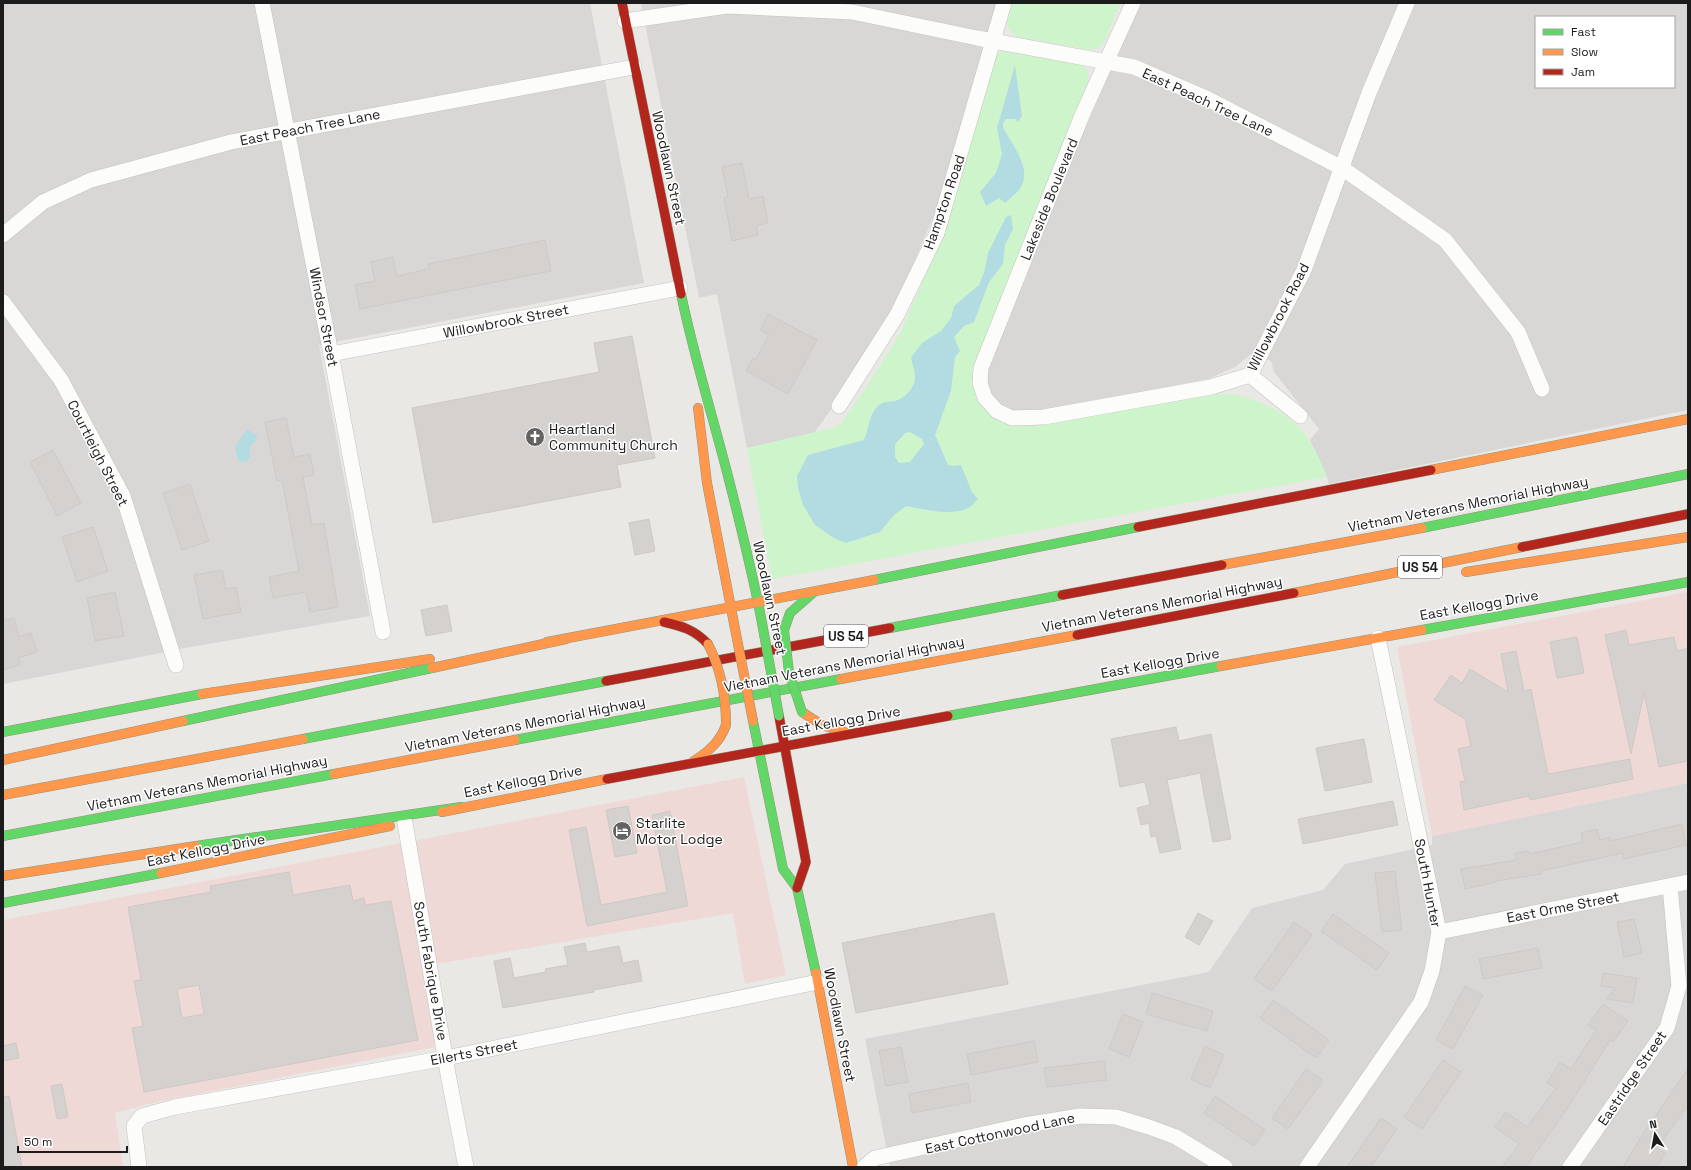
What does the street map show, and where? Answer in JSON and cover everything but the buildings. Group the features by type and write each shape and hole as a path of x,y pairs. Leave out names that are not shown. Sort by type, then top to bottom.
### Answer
{"main road":[{"name":"Woodlawn Street","path":"622,3 690,339 707,483 753,721 757,750 783,869 797,888 818,982 853,1167"},
{"name":"Woodlawn Street","path":"690,339 729,479 758,601 806,862 797,888"},
{"path":"3,760 566,639 1688,420"},
{"path":"1430,526 1658,470"},
{"name":"Vietnam Veterans Memorial Highway","path":"3,795 1430,526 1688,474"},
{"name":"Vietnam Veterans Memorial Highway","path":"3,836 1152,621 1688,514"},
{"path":"1460,573 1688,537"},
{"name":"East Kellogg Drive","path":"3,903 220,862 405,823 461,807 692,762 1688,582"},
{"path":"1152,621 1381,585"},
{"path":"816,591 794,606 785,621 784,640 795,696 802,712 811,720 821,727 849,734"},
{"path":"658,621 690,628 700,635 708,644 715,658 726,712 726,725 724,734 713,750 692,762"},
{"path":"3,732 198,695 566,639"},
{"path":"3,876 267,834 461,807"}],"street":[{"name":"Windsor Street","path":"262,3 331,354 383,632"},
{"name":"Hampton Road","path":"839,406 897,315 937,233 1004,3"},
{"name":"Lakeside Boulevard","path":"985,398 980,383 981,368 1083,113 1133,3"},
{"name":"Willowbrook Road","path":"985,398 997,412 1012,418 1044,417 1211,387 1250,375 1304,270 1369,93 1407,3"},
{"name":"East Peach Tree Lane","path":"625,21 727,6 852,12 994,41 1134,67 1208,99 1342,168 1445,240 1518,332 1542,389"},
{"name":"East Peach Tree Lane","path":"3,235 43,202 91,180 231,142 634,67"},
{"name":"Willowbrook Street","path":"331,354 680,288"},
{"name":"Courtleigh Street","path":"3,302 61,380 123,496 176,665"},
{"path":"1250,375 1300,416"},
{"name":"South Hunter","path":"1307,1167 1421,1002 1432,971 1439,932 1378,638"},
{"name":"South Fabrique Drive","path":"405,823 448,1074 466,1167"},
{"name":"East Orme Street","path":"1439,932 1688,882"},
{"name":"Eastridge Street","path":"1570,1167 1667,1028 1680,986 1670,886"},
{"name":"Eilerts Street","path":"139,1167 134,1126 142,1116 175,1107 446,1058 818,982"},
{"name":"East Cottonwood Lane","path":"864,1167 875,1158 1024,1125 1080,1116 1116,1117 1149,1126 1176,1137 1225,1167"}],"shaded area":[{"path":"3,3 590,3 644,283 319,345 370,616 191,647 3,684"},
{"path":"641,3 999,3 940,201 907,279 868,358 814,433 747,448 717,294 699,298"},
{"path":"1141,3 1688,3 1688,410 1329,484 1310,440 1319,429 1274,372 1271,361 1251,354 1235,367 1208,379 1028,414 1010,412 999,405 990,394 987,377 987,365 1057,192"},
{"path":"1688,592 1688,783 1432,836 1397,647"},
{"path":"744,777 786,975 745,984 733,913 424,966 435,1047 157,1102 115,1113 123,1167 3,1167 3,920"},
{"path":"1688,783 1688,1167 890,1167 865,1039 1209,972 1252,908 1323,890 1345,864 1432,845 1432,836"}],"green space":[{"path":"1012,3 1120,3 1104,43 1098,48 1090,50 1017,37 1009,30 1007,22"},
{"path":"1008,49 1081,63 1087,70 1089,78 975,364 973,379 977,393 995,418 1010,425 1048,422 1210,395 1239,395 1274,409 1304,432 1317,454 1327,477 772,579 747,448 836,427 842,422 869,383 901,332 928,269 955,196 994,58 999,53"}],"water":[{"path":"1015,65 1022,116 1018,122 1015,119 1006,119 1003,123 1003,127 1019,155 1024,170 1024,178 1019,190 1005,203 999,198 986,206 980,192 996,173 1002,154 997,128"},
{"path":"1011,215 1013,229 1005,245 1003,264 989,282 974,322 964,326 954,337 960,351 955,357 951,391 935,435 948,465 961,465 972,492 978,499 968,508 951,512 906,506 894,515 880,532 846,543 834,538 815,525 803,505 798,488 797,476 808,455 864,440 875,409 884,402 899,400 909,392 915,380 915,372 911,358 922,343 941,331 951,318 954,306 979,285 984,273 988,253 1006,217","holes":["910,432 922,439 924,444 910,462 899,463 895,457 895,444 905,433"]},
{"path":"247,429 258,437 249,449 251,458 248,459 248,461 241,462 241,460 238,461 235,447"}],"traffic: fast":[{"path":"681,294 743,537 757,595 764,634"},
{"path":"1422,528 1688,474"},
{"path":"874,580 1138,527"},
{"path":"1422,630 1688,582"},
{"path":"784,630 790,613 814,592"},
{"path":"890,628 1062,595"},
{"path":"784,630 789,672 802,712"},
{"path":"764,634 779,716"},
{"path":"948,716 1221,666"},
{"path":"183,721 432,668"},
{"path":"515,740 841,679"},
{"path":"303,739 606,681"},
{"path":"3,732 202,694"},
{"path":"753,721 783,869 797,888 816,973"},
{"path":"3,836 334,774"},
{"path":"196,846 461,807"},
{"path":"3,903 161,873"}],"traffic: slow":[{"path":"698,408 707,483 737,639"},
{"path":"1431,470 1688,419"},
{"path":"1222,565 1422,528"},
{"path":"1466,572 1688,537"},
{"path":"1294,593 1522,547"},
{"path":"547,642 874,580"},
{"path":"1221,666 1422,630"},
{"path":"841,679 1077,635"},
{"path":"432,668 566,639"},
{"path":"737,639 753,721"},
{"path":"708,644 713,654 722,683 726,725"},
{"path":"202,694 430,659"},
{"path":"802,712 822,725 845,732"},
{"path":"3,760 183,721"},
{"path":"694,761 713,746 721,736 726,725"},
{"path":"3,795 303,739"},
{"path":"334,774 515,740"},
{"path":"442,812 607,779"},
{"path":"161,873 390,826"},
{"path":"3,876 196,846"},
{"path":"816,973 853,1167"}],"traffic: jam":[{"path":"622,3 681,294"},
{"path":"1138,527 1431,470"},
{"path":"1522,547 1688,514"},
{"path":"1062,595 1222,565"},
{"path":"1077,635 1294,593"},
{"path":"664,622 688,629 708,644"},
{"path":"606,681 890,628"},
{"path":"779,716 806,862 797,888"},
{"path":"607,779 948,716"}],"place":[{"name":"Heartland Community Church","path":"535,437"},
{"name":"Starlite Motor Lodge","path":"622,831"}]}
